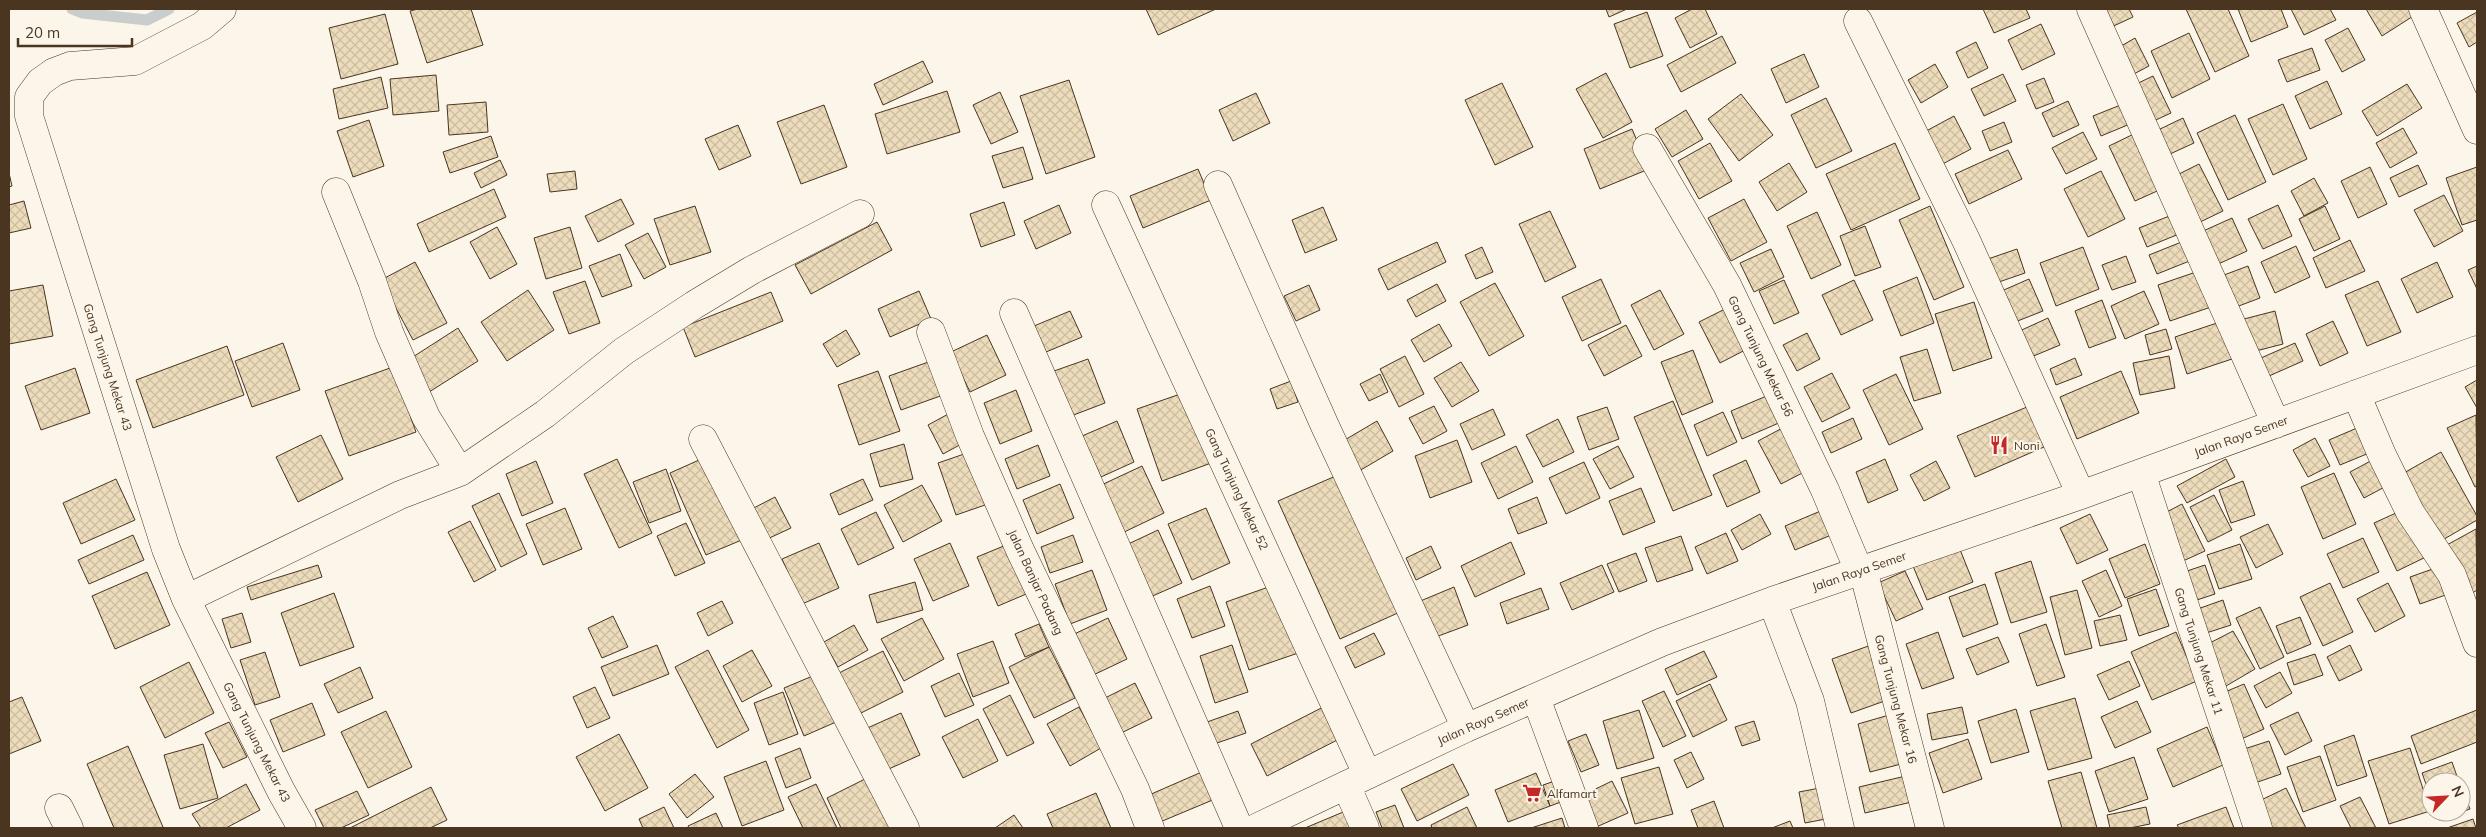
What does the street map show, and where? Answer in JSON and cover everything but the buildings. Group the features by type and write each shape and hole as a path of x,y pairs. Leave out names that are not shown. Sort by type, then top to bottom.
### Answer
{"street":[{"name":"Gang Tunjung Mekar 43","path":"222,9 202,26 135,61 70,66 54,72 40,82 29,96 29,116 166,549 186,599 281,792 302,828"},
{"path":"2091,9 2276,424"},
{"path":"2423,9 2477,130"},
{"path":"1858,21 1966,240 2081,495"},
{"name":"Gang Tunjung Mekar 56","path":"1647,148 1727,285 1825,490 1861,571"},
{"path":"1218,185 1324,426 1466,728"},
{"path":"336,192 372,281 389,332 426,417 460,472"},
{"name":"Gang Tunjung Mekar 52","path":"1106,205 1356,779 1365,828"},
{"path":"186,599 400,495 460,472 545,414 624,351 752,270 860,214"},
{"path":"1014,313 1239,828"},
{"name":"Jalan Banjar Padang","path":"931,332 970,436 1020,550 1135,789 1150,828"},
{"name":"Jalan Raya Semer","path":"1256,828 1466,728 1662,642 1772,601 2081,495 2477,350"},
{"path":"2356,394 2382,455 2410,512 2452,575 2477,643"},
{"path":"703,439 905,828"},
{"name":"Gang Tunjung Mekar 11","path":"2140,473 2258,828"},
{"name":"Gang Tunjung Mekar 16","path":"1861,571 1930,828"},
{"path":"1772,601 1810,701 1840,828"},
{"path":"1536,698 1584,828"}],"waterway":[{"path":"72,9 82,13 147,20 169,9"}],"place":[{"name":"Noni","path":"1999,445"},
{"name":"Alfamart","path":"1532,793"}]}
